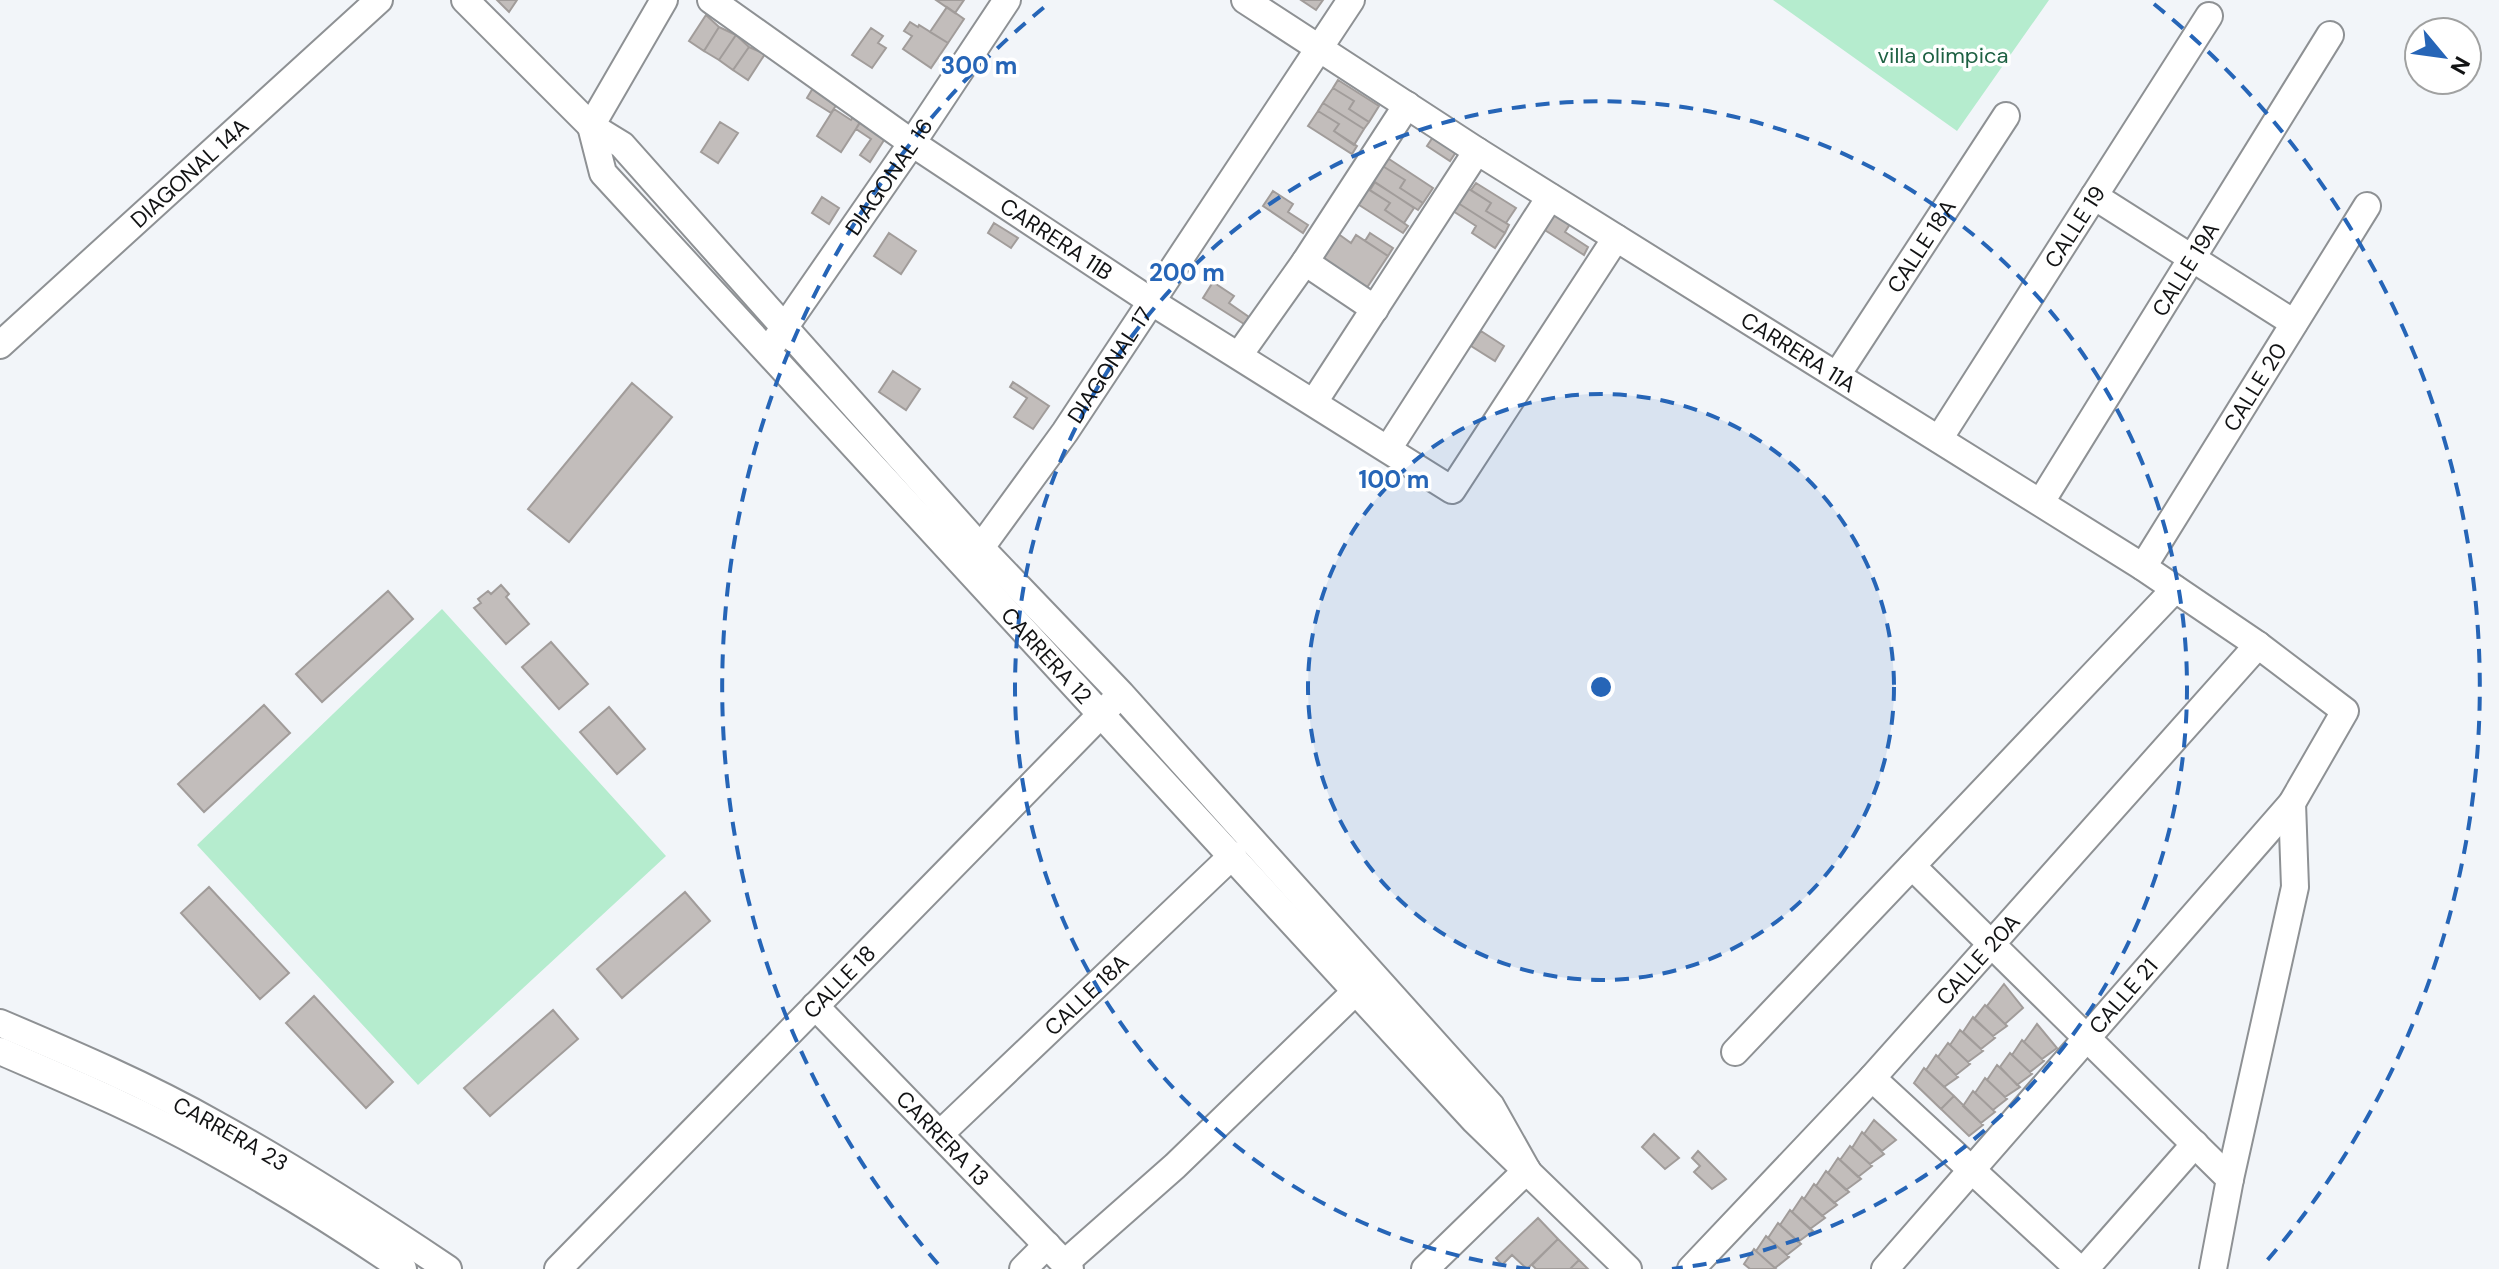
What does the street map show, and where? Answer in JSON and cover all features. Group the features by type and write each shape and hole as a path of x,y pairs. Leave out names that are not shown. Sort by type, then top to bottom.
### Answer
{"street":[{"name":"DIAGONAL 14A","path":"0,345 379,0"},
{"name":"CARRERA 12","path":"465,0 591,126 622,145 785,327 1101,713 1475,1121 1628,1269"},
{"path":"591,126 664,0"},
{"name":"CARRERA 11B","path":"711,0 912,143 1152,302 1452,490 1616,238"},
{"name":"DIAGONAL 16","path":"767,351 1007,0"},
{"name":"CARRERA 11A","path":"1245,0 1477,151 2143,567 2258,645 2345,711"},
{"name":"DIAGONAL 17","path":"974,557 1065,432 1351,0"},
{"name":"CALLE 19","path":"1939,439 2209,16"},
{"name":"CALLE 19A","path":"2041,502 2330,35"},
{"path":"1239,355 1305,262 1407,105"},
{"name":"CALLE 18A","path":"1837,375 2006,116"},
{"name":"CARRERA 12","path":"591,126 603,173 767,351 974,557 1121,694 1491,1106 1527,1170"},
{"path":"1314,402 1477,151"},
{"path":"2094,196 2193,256 2294,323"},
{"path":"1388,449 1550,197"},
{"name":"CALLE 20","path":"2143,567 2367,206"},
{"path":"1305,262 1375,309"},
{"path":"1735,1052 2175,589"},
{"name":"CALLE 20A","path":"1691,1269 1872,1078 2258,645"},
{"name":"CALLE 18","path":"558,1269 1121,694"},
{"name":"CALLE 21","path":"1885,1269 2292,803 2345,711"},
{"path":"2213,1269 2295,887 2292,803"},
{"name":"CALLE 18A","path":"940,1134 1233,855"},
{"path":"1912,866 2230,1179"},
{"path":"1023,1269 1060,1259 1175,1166 1357,990"},
{"name":"CARRERA 13","path":"815,1006 1060,1259"},
{"name":"CARRERA 23","path":"0,1023 95,1063 215,1123 368,1215 448,1269"},
{"name":"CARRERA 23","path":"0,1051 204,1146 403,1269"},
{"path":"1872,1078 2082,1269 2195,1144"},
{"path":"1425,1269 1527,1170"}],"green space":[{"name":"villa olimpica","path":"1773,0 2049,0 1957,131"},
{"path":"442,609 666,856 418,1085 197,845"}],"building":[{"path":"497,0 517,0 509,12"},
{"path":"936,0 964,0 955,13"},
{"path":"1301,0 1323,0 1316,10"},
{"path":"947,7 964,19 948,43 930,32"},
{"path":"706,15 719,27 704,51 689,41"},
{"path":"910,22 948,43 931,68 903,49 912,36 904,31"},
{"path":"719,27 736,35 719,60 704,51"},
{"path":"871,28 883,36 878,43 886,48 872,68 852,55"},
{"path":"736,35 749,47 733,70 719,60"},
{"path":"749,47 765,54 748,80 733,70"},
{"path":"1338,80 1379,106 1369,122 1349,109 1354,101 1333,88"},
{"path":"813,88 837,104 831,113 807,98"},
{"path":"1333,88 1354,101 1349,109 1369,122 1364,129 1323,103"},
{"path":"1323,103 1364,129 1354,145 1334,131 1339,124 1318,111"},
{"path":"834,109 851,120 856,113 863,118 841,152 817,136"},
{"path":"1318,111 1339,124 1334,131 1357,146 1352,154 1308,126"},
{"path":"861,120 886,137 870,162 860,155 871,139 856,129"},
{"path":"720,122 738,133 718,163 701,152"},
{"path":"1437,131 1460,146 1450,161 1427,146"},
{"path":"1386,157 1433,188 1423,203 1400,188 1405,180 1381,165"},
{"path":"1381,165 1405,180 1400,188 1423,203 1418,210 1371,180"},
{"path":"1375,182 1414,208 1404,223 1385,210 1390,203 1370,190"},
{"path":"1476,183 1516,208 1506,223 1486,211 1491,203 1471,190"},
{"path":"1366,188 1390,203 1385,210 1408,226 1403,233 1356,203"},
{"path":"1467,188 1491,203 1486,211 1509,225 1505,233 1458,203"},
{"path":"1273,191 1293,204 1288,212 1308,225 1303,233 1263,206"},
{"path":"822,197 839,208 829,224 812,213"},
{"path":"1458,203 1505,233 1495,248 1472,233 1476,226 1453,211"},
{"path":"1550,212 1570,224 1565,232 1588,247 1584,255 1540,227"},
{"path":"994,223 1018,238 1011,248 988,233"},
{"path":"889,233 916,251 901,274 874,256"},
{"path":"1337,233 1351,243 1356,235 1388,256 1366,289 1320,259"},
{"path":"1370,233 1393,248 1388,256 1365,241"},
{"path":"1213,282 1234,296 1229,303 1249,317 1244,324 1203,298"},
{"path":"1481,331 1504,346 1495,361 1471,346"},
{"path":"893,371 920,389 906,410 879,392"},
{"path":"1013,382 1049,406 1033,429 1014,417 1027,398 1010,387"},
{"path":"632,383 672,417 569,542 528,509"},
{"path":"501,585 509,594 506,597 529,624 506,644 474,608 481,603 478,599 488,591 491,594"},
{"path":"388,591 413,619 322,702 296,674"},
{"path":"551,642 588,684 559,709 522,667"},
{"path":"264,705 290,733 204,812 178,784"},
{"path":"609,707 645,749 617,774 580,732"},
{"path":"209,887 289,973 260,999 181,913"},
{"path":"685,892 710,921 622,998 597,969"},
{"path":"2004,984 2023,1008 2005,1024 1987,1006"},
{"path":"314,996 393,1082 366,1108 286,1023"},
{"path":"1985,1005 2007,1026 1993,1036 1974,1019"},
{"path":"553,1010 578,1039 490,1116 464,1088"},
{"path":"1973,1017 1995,1038 1981,1049 1963,1032"},
{"path":"2037,1024 2057,1048 2042,1059 2024,1042"},
{"path":"1960,1030 1983,1051 1968,1062 1950,1045"},
{"path":"2022,1040 2044,1061 2030,1072 2012,1055"},
{"path":"1948,1043 1970,1064 1956,1075 1938,1057"},
{"path":"2010,1053 2032,1074 2017,1085 2000,1067"},
{"path":"1936,1055 1958,1077 1944,1087 1926,1070"},
{"path":"1997,1065 2020,1087 2005,1097 1987,1080"},
{"path":"1924,1068 1954,1096 1941,1109 1914,1083"},
{"path":"1985,1078 2007,1099 1993,1110 1975,1093"},
{"path":"1973,1091 1995,1112 1981,1123 1963,1106"},
{"path":"1954,1096 1983,1125 1969,1136 1941,1109"},
{"path":"1874,1120 1896,1140 1882,1151 1864,1134"},
{"path":"1862,1132 1884,1154 1870,1164 1852,1148"},
{"path":"1654,1134 1679,1158 1665,1169 1642,1147"},
{"path":"1850,1146 1872,1166 1858,1177 1840,1160"},
{"path":"1698,1151 1726,1179 1712,1189 1694,1172 1700,1166 1692,1158"},
{"path":"1838,1158 1861,1179 1846,1190 1828,1173"},
{"path":"1826,1171 1849,1192 1834,1203 1816,1186"},
{"path":"1814,1184 1837,1205 1822,1216 1804,1199"},
{"path":"1802,1197 1825,1218 1810,1229 1792,1212"},
{"path":"1790,1210 1813,1231 1798,1242 1780,1225"},
{"path":"1538,1218 1558,1239 1527,1269 1512,1255 1502,1265 1496,1258"},
{"path":"1778,1223 1801,1244 1787,1255 1768,1238"},
{"path":"1766,1236 1789,1257 1775,1268 1756,1251"},
{"path":"1558,1239 1579,1260 1570,1269 1536,1269 1532,1265"},
{"path":"1754,1249 1776,1269 1750,1269 1744,1264"},
{"path":"1579,1260 1588,1269 1570,1269"}]}
